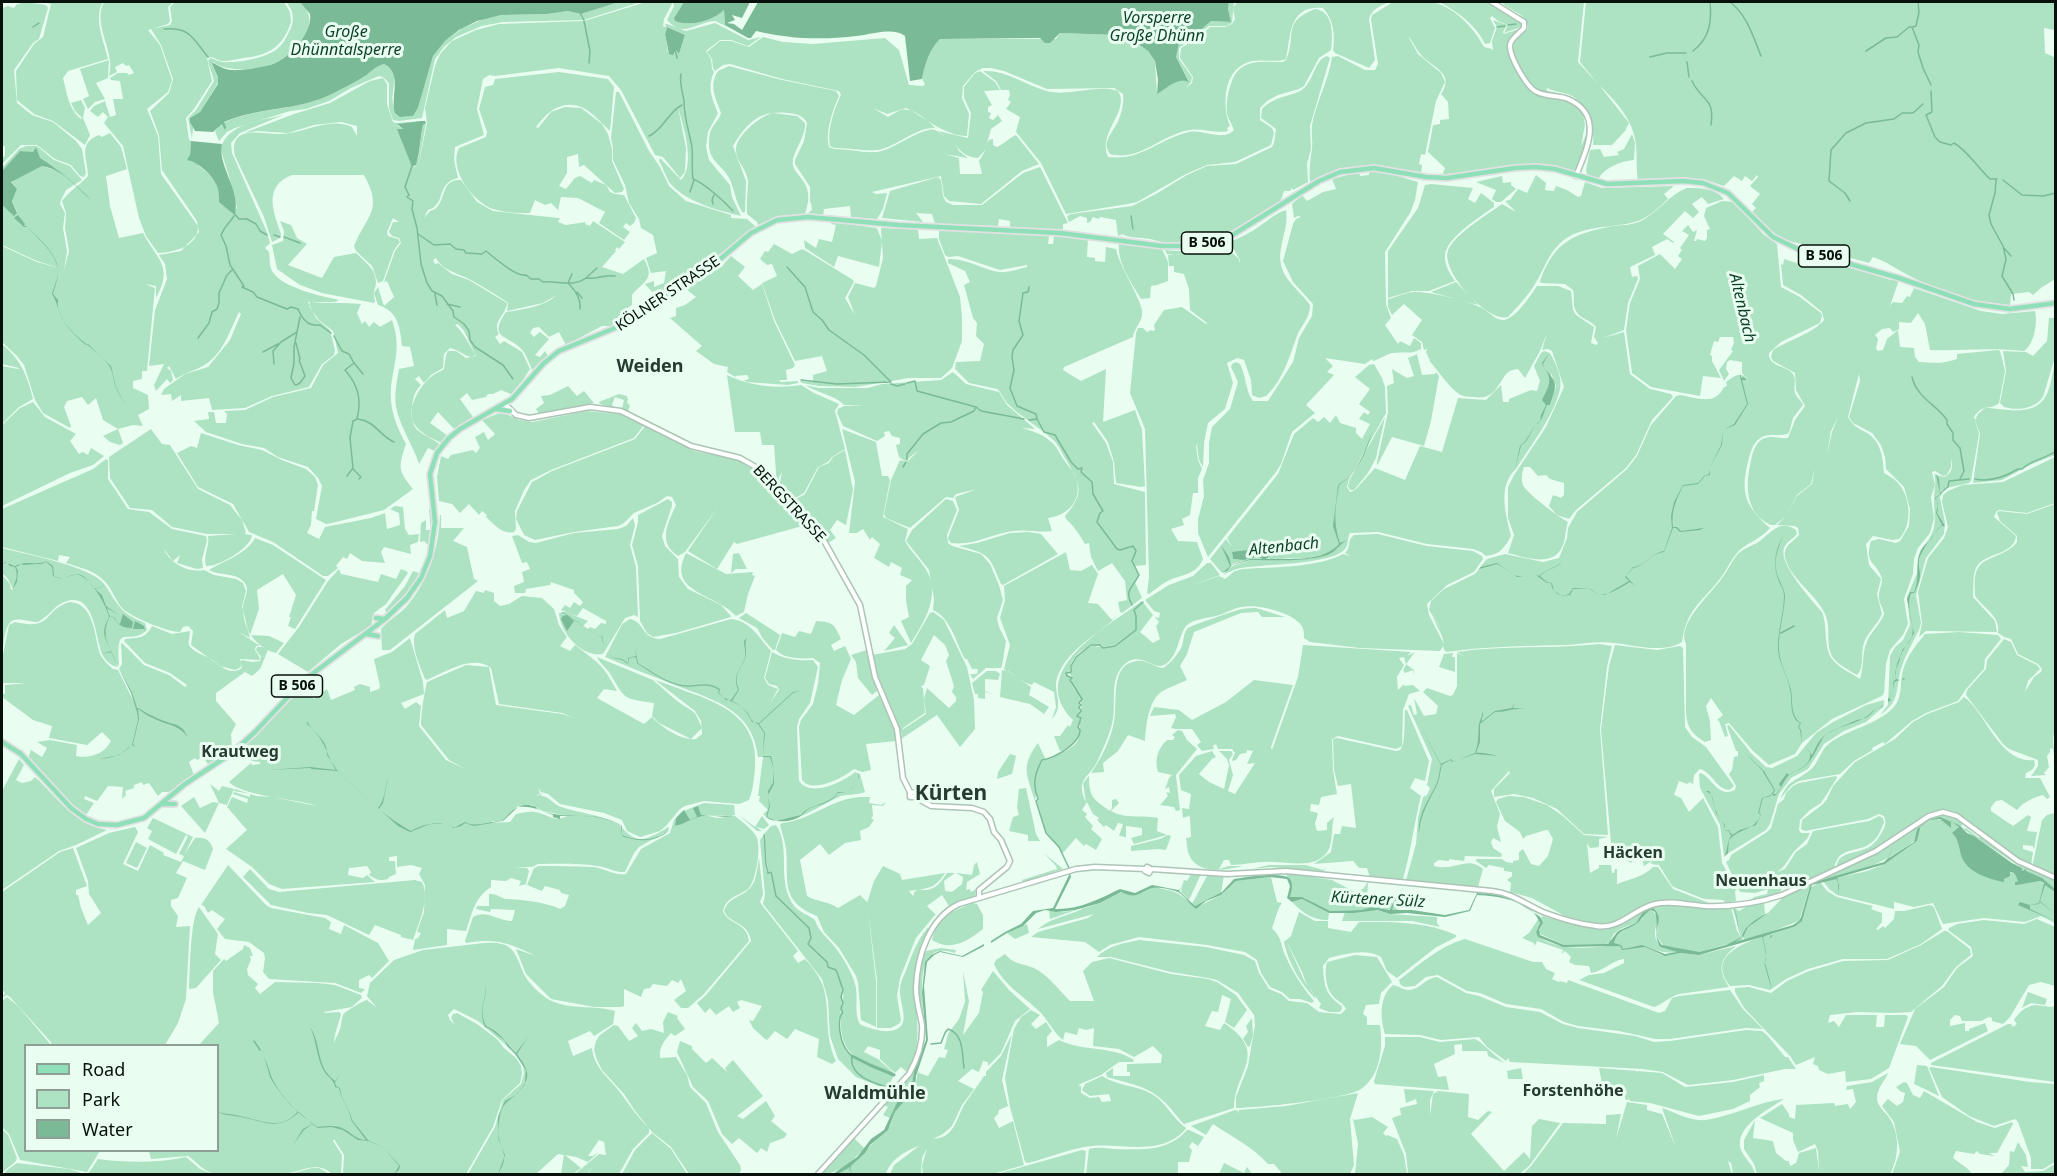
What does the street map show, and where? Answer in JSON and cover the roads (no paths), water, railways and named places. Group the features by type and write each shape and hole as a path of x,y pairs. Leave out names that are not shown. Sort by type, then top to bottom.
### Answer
{"main road":[{"path":"1492,2 1524,22 1523,30 1512,40 1510,48 1527,85 1539,93 1569,100 1585,113 1590,135 1578,177"},
{"path":"1582,164 1583,175 1590,181"},
{"name":"KÖLNER STRASSE","path":"2,742 22,756 71,808 93,822 108,825 127,824 144,818 185,784 232,753 303,681 386,619 413,591 430,556 435,522 430,474 437,453 444,442 457,431 505,404 519,392 544,363 559,351 576,342 602,335 627,323 706,272 751,233 777,220 808,217 898,225 1060,233 1162,246 1187,246 1211,242 1234,234 1319,181 1346,171 1374,168 1426,177 1447,178 1536,167 1578,177"},
{"path":"1578,177 1582,170"},
{"name":"B 506","path":"1578,177 1616,184 1683,181 1702,183 1728,193 1766,231 1789,246 1900,278 1984,307 2010,309 2055,303"},
{"path":"505,404 510,411"},
{"name":"BERGSTRASSE","path":"510,411 529,418 590,407 615,410 637,418 691,446 740,458 761,470 824,540 860,605 877,682 897,729 903,777 910,792 915,792 915,797 927,804 978,809 988,816 994,832 1001,840 1010,861 1007,867 978,890 979,898"},
{"path":"496,409 510,411"},
{"path":"376,618 386,619"},
{"path":"367,634 378,636"},
{"path":"161,804 175,804"},
{"path":"818,1174 915,1065 922,1027 916,990 917,976 929,933 942,914 950,908 979,898 1084,868 1145,870 1147,867 1238,874 1286,871 1497,891 1514,896 1549,914 1604,927 1622,921 1653,904 1724,906 1766,901 1876,851 1929,816 1943,812 1957,816 2018,861 2055,878"}],"water":[{"name":"Große Dhünntalsperre","path":"300,2 619,2 581,14 568,11 501,15 477,21 459,30 445,41 433,56 418,108 413,116 400,117 395,113 395,79 390,68 384,64 353,83 319,99 237,117 224,122 225,130 222,124 213,132 195,131 190,118 200,112 218,84 218,77 211,62 226,69 236,70 265,66 280,61 299,44 308,29 310,14"},
{"name":"Vorsperre Große Dhünn","path":"684,2 750,2 742,18 732,15 735,20 727,23 734,24 742,30 758,2 1229,2 1231,22 1211,21 1195,35 1179,43 1176,57 1189,82 1176,82 1157,94 1158,80 1155,61 1148,51 1132,39 1117,35 1060,33 1050,43 1045,43 1040,38 940,39 928,58 922,79 910,81 905,36 896,32 810,38 756,31 751,38 748,38 725,25 724,10 701,22 675,21 674,18"},
{"path":"665,26 685,35 679,54 676,50 673,55 669,54"},
{"path":"425,121 416,165 412,167 397,129 403,129 397,124"},
{"path":"191,141 222,144 223,160 235,196 235,214 219,202 217,186 209,173 187,160 190,155"},
{"path":"36,147 40,158 54,167 79,188 91,200 63,175 42,166 11,182 17,189 12,201 17,213 14,216 2,205 2,171 20,151 33,152"},
{"path":"18,215 27,227 14,218"},
{"path":"57,280 53,294 58,300 59,312 56,301 52,294"},
{"path":"88,344 111,366 116,387 108,364 87,345"},
{"path":"1545,369 1555,384 1550,405 1547,405 1540,421 1546,405 1542,400 1549,379"},
{"path":"1741,374 1741,378 1744,377 1747,380 1742,380 1748,404 1735,425 1725,429 1734,424 1747,404 1740,377"},
{"path":"1536,424 1521,446 1515,469 1520,446"},
{"path":"1709,469 1710,475 1705,476 1698,484 1683,486 1673,511 1673,527 1681,531 1704,528 1680,532 1673,528 1664,552 1642,565 1633,568 1626,576 1635,586 1630,582 1608,594 1629,581 1625,577 1633,567 1664,551 1672,528 1671,516 1674,502 1683,485 1698,483 1704,476 1709,474"},
{"path":"1936,474 1939,479 1940,493 1946,489 1936,498 1937,501 1935,498 1940,494"},
{"path":"1336,502 1336,528 1340,543 1348,540 1333,552 1316,558 1250,560 1232,565 1222,573 1230,566 1221,545 1231,565 1250,559 1263,559 1258,557 1259,549 1269,549 1270,555 1266,559 1305,558 1324,554 1339,544 1333,526"},
{"path":"1938,506 1937,513 1945,526 1941,526 1936,513"},
{"path":"1783,536 1776,563 1785,597 1779,637 1784,596 1776,573 1775,562"},
{"path":"1929,541 1920,557 1919,579 1914,593 1911,593 1909,601 1912,625 1907,599 1910,592 1914,592 1916,586 1919,555"},
{"path":"1289,545 1291,552 1271,556 1271,547"},
{"path":"1256,549 1256,557 1243,560 1233,559 1232,552"},
{"path":"1487,559 1481,567 1497,563 1513,574 1497,564 1479,569"},
{"path":"46,561 53,566 54,576 62,578 53,576 52,567 46,562 21,564 16,567 18,571 17,582 13,589 17,576 15,567 7,563 2,564 5,562 15,566 23,563"},
{"path":"1562,562 1557,566 1545,572 1540,576 1552,583 1554,591 1551,583 1547,583 1536,575 1539,576 1544,572"},
{"path":"94,588 98,588 95,589 102,595 106,606 119,615 107,608 109,615 117,622 110,616 106,630 107,640 104,634 105,627 109,617"},
{"path":"561,612 563,612 597,635 568,616 574,621 567,631 561,619 567,615"},
{"path":"123,614 133,622 132,628 124,627 132,629 123,627 118,623 120,624"},
{"path":"135,621 144,626 145,632 144,629 133,629"},
{"path":"747,637 745,657 744,641"},
{"path":"1779,637 1781,661 1791,690 1795,716 1801,723 1799,727 1802,744 1798,727 1800,723 1795,719 1793,714 1791,693 1780,660"},
{"path":"635,648 638,663 659,676 682,685 715,686 720,689 719,693 723,697 718,693 719,690 714,687 686,687 670,682 653,673 637,663 636,657 629,658 628,664 609,657 622,659 628,663 628,658 636,656"},
{"path":"745,657 737,678 739,690 732,701 742,707 729,700 738,690 736,680"},
{"path":"119,669 132,692 137,708 177,725 188,737 177,727 153,718 138,709 139,719 133,744 135,747 132,745 138,720 137,712 131,693"},
{"path":"800,691 793,693 759,724 765,733 763,755 764,733 754,722 759,723 793,692"},
{"path":"1515,702 1513,708 1526,708 1495,712 1480,724 1480,742 1476,753 1498,756 1475,754 1459,760 1475,753 1482,710 1483,715 1481,722 1495,711 1512,708"},
{"path":"307,721 325,744 327,751 322,741 307,724"},
{"path":"1419,724 1441,764 1451,759 1453,762 1450,760 1442,765 1439,780 1423,814 1419,833 1419,826 1422,814 1437,783 1441,765"},
{"path":"1824,736 1807,764 1810,753 1812,755 1818,742"},
{"path":"1742,750 1764,771 1775,790 1773,794 1776,794 1781,787 1779,784 1787,773 1789,775 1776,795 1772,794 1771,796 1763,798 1759,813 1761,815 1758,813 1762,798 1771,795 1774,790 1763,771"},
{"path":"332,762 339,773 310,768 268,770 310,767 336,770"},
{"path":"774,770 774,784 768,795 773,783"},
{"path":"388,778 383,803 378,808 383,797"},
{"path":"832,798 829,801 808,809 802,815 794,819 776,821 801,815 809,808"},
{"path":"537,802 536,808 546,812 581,816 560,816 560,819 536,809 519,807 530,805 536,807"},
{"path":"698,806 701,815 735,816 727,817 702,816 675,826 676,818 684,810 690,820 697,817 693,808"},
{"path":"518,807 503,821 474,826 465,823 455,827 465,822 478,824 502,821"},
{"path":"380,810 411,831 429,824 410,832 398,826"},
{"path":"1940,817 1951,822 1951,828 1940,819 1930,820 1920,828 1917,841 1885,864 1837,878 1838,896 1836,879 1812,885 1802,921 1794,927 1763,937 1766,956 1762,937 1699,955 1680,953 1665,956 1645,947 1622,950 1620,946 1563,947 1538,937 1536,932 1540,923 1533,912 1540,916 1543,923 1539,930 1540,935 1564,945 1608,944 1618,931 1636,923 1643,912 1652,907 1659,918 1657,936 1661,945 1699,952 1726,945 1742,937 1736,914 1742,936 1749,925 1768,913 1748,927 1743,937 1735,942 1793,925 1801,917 1811,883 1884,862 1889,857 1894,843 1889,858 1914,842 1917,829 1929,820","holes":["1651,910 1655,912 1660,947 1677,952 1665,954 1642,945 1623,949 1621,945 1614,943 1620,933 1636,924"]},
{"path":"1953,822 2022,868 2022,871 2026,869 2042,878 2056,890 2055,892 2045,885 2040,901 2055,914 2040,902 2039,904 2030,905 2039,903 2044,883 2040,881 2015,885 2018,881 2013,873 2010,872 2010,876 2004,879 2004,882 1985,877 1968,866 1952,833 1959,827"},
{"path":"1751,827 1729,840 1731,836 1729,831 1725,830 1729,830 1732,835"},
{"path":"670,829 660,837 648,840 635,839 654,838"},
{"path":"1070,873 1071,877 1055,909 1081,906 1120,889 1135,893 1152,885 1180,889 1179,891 1195,906 1222,892 1234,879 1280,875 1291,881 1290,897 1302,897 1330,911 1361,910 1372,907 1390,910 1405,885 1392,910 1412,910 1445,915 1469,910 1477,893 1494,894 1518,903 1504,898 1477,895 1470,911 1445,917 1407,913 1390,914 1377,910 1329,913 1302,899 1292,902 1287,898 1290,886 1287,879 1270,877 1236,881 1221,895 1206,901 1196,909 1178,892 1171,890 1152,888 1133,895 1121,892 1100,903 1075,910 1056,912 1045,910 1036,913 1023,926 991,943 1005,932 1021,924 1033,911 1053,908"},
{"path":"2020,902 2030,905 2030,909 2055,921 2018,905"},
{"path":"984,944 963,957 940,952 927,962 924,986 928,1040 916,1076 915,1087 895,1112 888,1130 870,1145 851,1166 850,1170 854,1174 849,1170 850,1167 838,1174 833,1174 857,1157 871,1139 884,1130 900,1096 897,1091 901,1096 900,1101 911,1089 914,1071 926,1040 922,993 925,962 931,955 940,951 962,956"},
{"path":"486,989 483,1013 486,1026 504,1040 485,1027 482,1009"},
{"path":"310,1027 316,1040 324,1069 335,1081 340,1075 335,1082 340,1088 342,1097 339,1088 335,1087 324,1071"},
{"path":"528,1037 517,1054 527,1070 525,1083 526,1070 505,1041 516,1053"},
{"path":"264,1058 277,1087 295,1109 272,1081"},
{"path":"516,1095 502,1108 498,1134 498,1117 505,1101"},
{"path":"219,1112 237,1115 257,1120"},
{"path":"349,1112 352,1120 368,1140 384,1148 369,1141 358,1140 343,1130 331,1127 318,1128 308,1120 318,1127 331,1126 341,1128 357,1138 366,1140 351,1120"}],"waterway":[{"path":"1693,51 1703,41 1709,29 1710,2"},
{"path":"1730,2 1741,13 1761,56"},
{"path":"1918,2 1919,12 1916,26 1912,27 1919,45 1918,52 1923,68 1931,85"},
{"path":"580,13 584,20"},
{"path":"584,21 590,51 589,63"},
{"path":"33,27 39,23"},
{"path":"1508,25 1516,24"},
{"path":"1497,27 1505,26"},
{"path":"1866,51 1886,38 1897,37 1912,27"},
{"path":"164,29 186,32 208,57"},
{"path":"675,49 677,58"},
{"path":"1650,57 1667,53 1686,53"},
{"path":"1687,62 1689,77"},
{"path":"681,74 685,117 692,147 693,179 703,184 733,211"},
{"path":"1692,81 1709,104 1712,116 1711,125"},
{"path":"1931,91 1932,112 1926,115 1935,137 1940,142 1951,145 1954,143 1959,146 1990,179 1997,179"},
{"path":"1850,201 1845,193 1829,181 1831,150 1846,133 1866,123 1894,119 1902,113 1913,113 1923,104"},
{"path":"649,136 682,105"},
{"path":"412,166 405,187 409,195 407,197 413,201 412,209 417,228 421,264 427,283 432,291 442,296 453,311 454,317 464,324 475,347 503,365 513,379"},
{"path":"690,192 694,180"},
{"path":"1996,180 1989,215 1991,224 2003,246 2006,259 2002,276 2014,300"},
{"path":"2003,180 2022,195 2043,196 2056,193"},
{"path":"713,204 714,195"},
{"path":"233,212 239,219 247,219 256,224 260,231 267,235"},
{"path":"234,216 221,235 230,265 244,286 242,287 253,292 257,297 287,309 291,307 298,309 306,322 320,325 331,333"},
{"path":"1131,216 1133,229"},
{"path":"418,234 434,245 450,244 466,253 482,254 486,251 511,270 543,282 575,283 586,278 615,276"},
{"path":"274,235 280,237"},
{"path":"284,237 300,243"},
{"path":"2004,248 2011,256"},
{"path":"787,267 805,287 813,312 829,330 864,355 891,382"},
{"path":"587,277 597,268"},
{"path":"198,338 209,323 212,312 217,309 219,293 227,275 232,270"},
{"path":"568,283 572,274"},
{"path":"569,284 577,295 580,309"},
{"path":"1029,287 1028,292 1023,293 1019,321 1023,335 1013,350 1014,370 1010,388 1017,406 1036,414 1037,419"},
{"path":"577,292 582,298"},
{"path":"435,294 437,305"},
{"path":"447,304 460,307"},
{"path":"295,385 291,378 300,317"},
{"path":"274,364 273,351 281,342 297,332"},
{"path":"334,336 342,351 349,354 354,363 345,370 356,387 359,399 357,419 353,421 350,438 353,468 347,476"},
{"path":"296,343 305,376 296,385"},
{"path":"263,352 278,344"},
{"path":"354,363 363,374"},
{"path":"1912,377 1922,396 1947,420 1953,433 1953,440 1960,448 1964,471 1960,479"},
{"path":"801,380 837,384 891,382"},
{"path":"907,383 915,381 917,391 976,407 981,411 1024,419"},
{"path":"891,384 897,386 905,384"},
{"path":"907,460 907,454 923,434 941,423 951,422 974,411 976,407"},
{"path":"358,419 369,423 394,442"},
{"path":"1029,420 1037,419 1044,432 1055,435 1071,462 1078,469 1082,468 1081,472 1092,482 1093,494 1103,511 1097,522 1117,549 1133,546 1136,551 1132,561 1139,575 1129,592 1132,605"},
{"path":"1975,479 1986,480 2003,476 2056,451"},
{"path":"903,467 906,462"},
{"path":"353,469 361,477 359,479"},
{"path":"1944,490 1948,487 1949,481 1969,479"},
{"name":"Altenbach","path":"1069,868 1059,847 1046,833 1036,801 1038,799 1035,788 1036,774 1042,760 1072,745 1079,735 1078,727 1081,718 1077,716 1081,711 1079,703 1082,699 1070,680 1072,678 1066,673 1071,672 1071,666 1076,657 1091,645 1100,645 1103,648 1115,646 1136,630 1134,610 1143,602"},
{"path":"1781,633 1794,626"},
{"path":"764,835 766,864 768,873 771,872 776,896 809,928 811,938 808,944 827,962 828,967 837,972 843,990 840,1034 843,1044 852,1056 854,1069 865,1078 893,1089"},
{"path":"931,1044 941,1043 948,1029 953,1032 960,1040 964,1068"},
{"path":"254,1041 260,1050"},
{"path":"852,1056 894,1075"}],"district":[{"name":"Weiden","path":"650,367"},
{"name":"Krautweg","path":"240,752"},
{"name":"Kürten","path":"951,794"},
{"name":"Häcken","path":"1633,853"},
{"name":"Neuenhaus","path":"1761,881"},
{"name":"Forstenhöhe","path":"1573,1091"},
{"name":"Waldmühle","path":"875,1094"}],"water label":[{"name":"Kürtener Sülz","path":"1378,900"}]}
